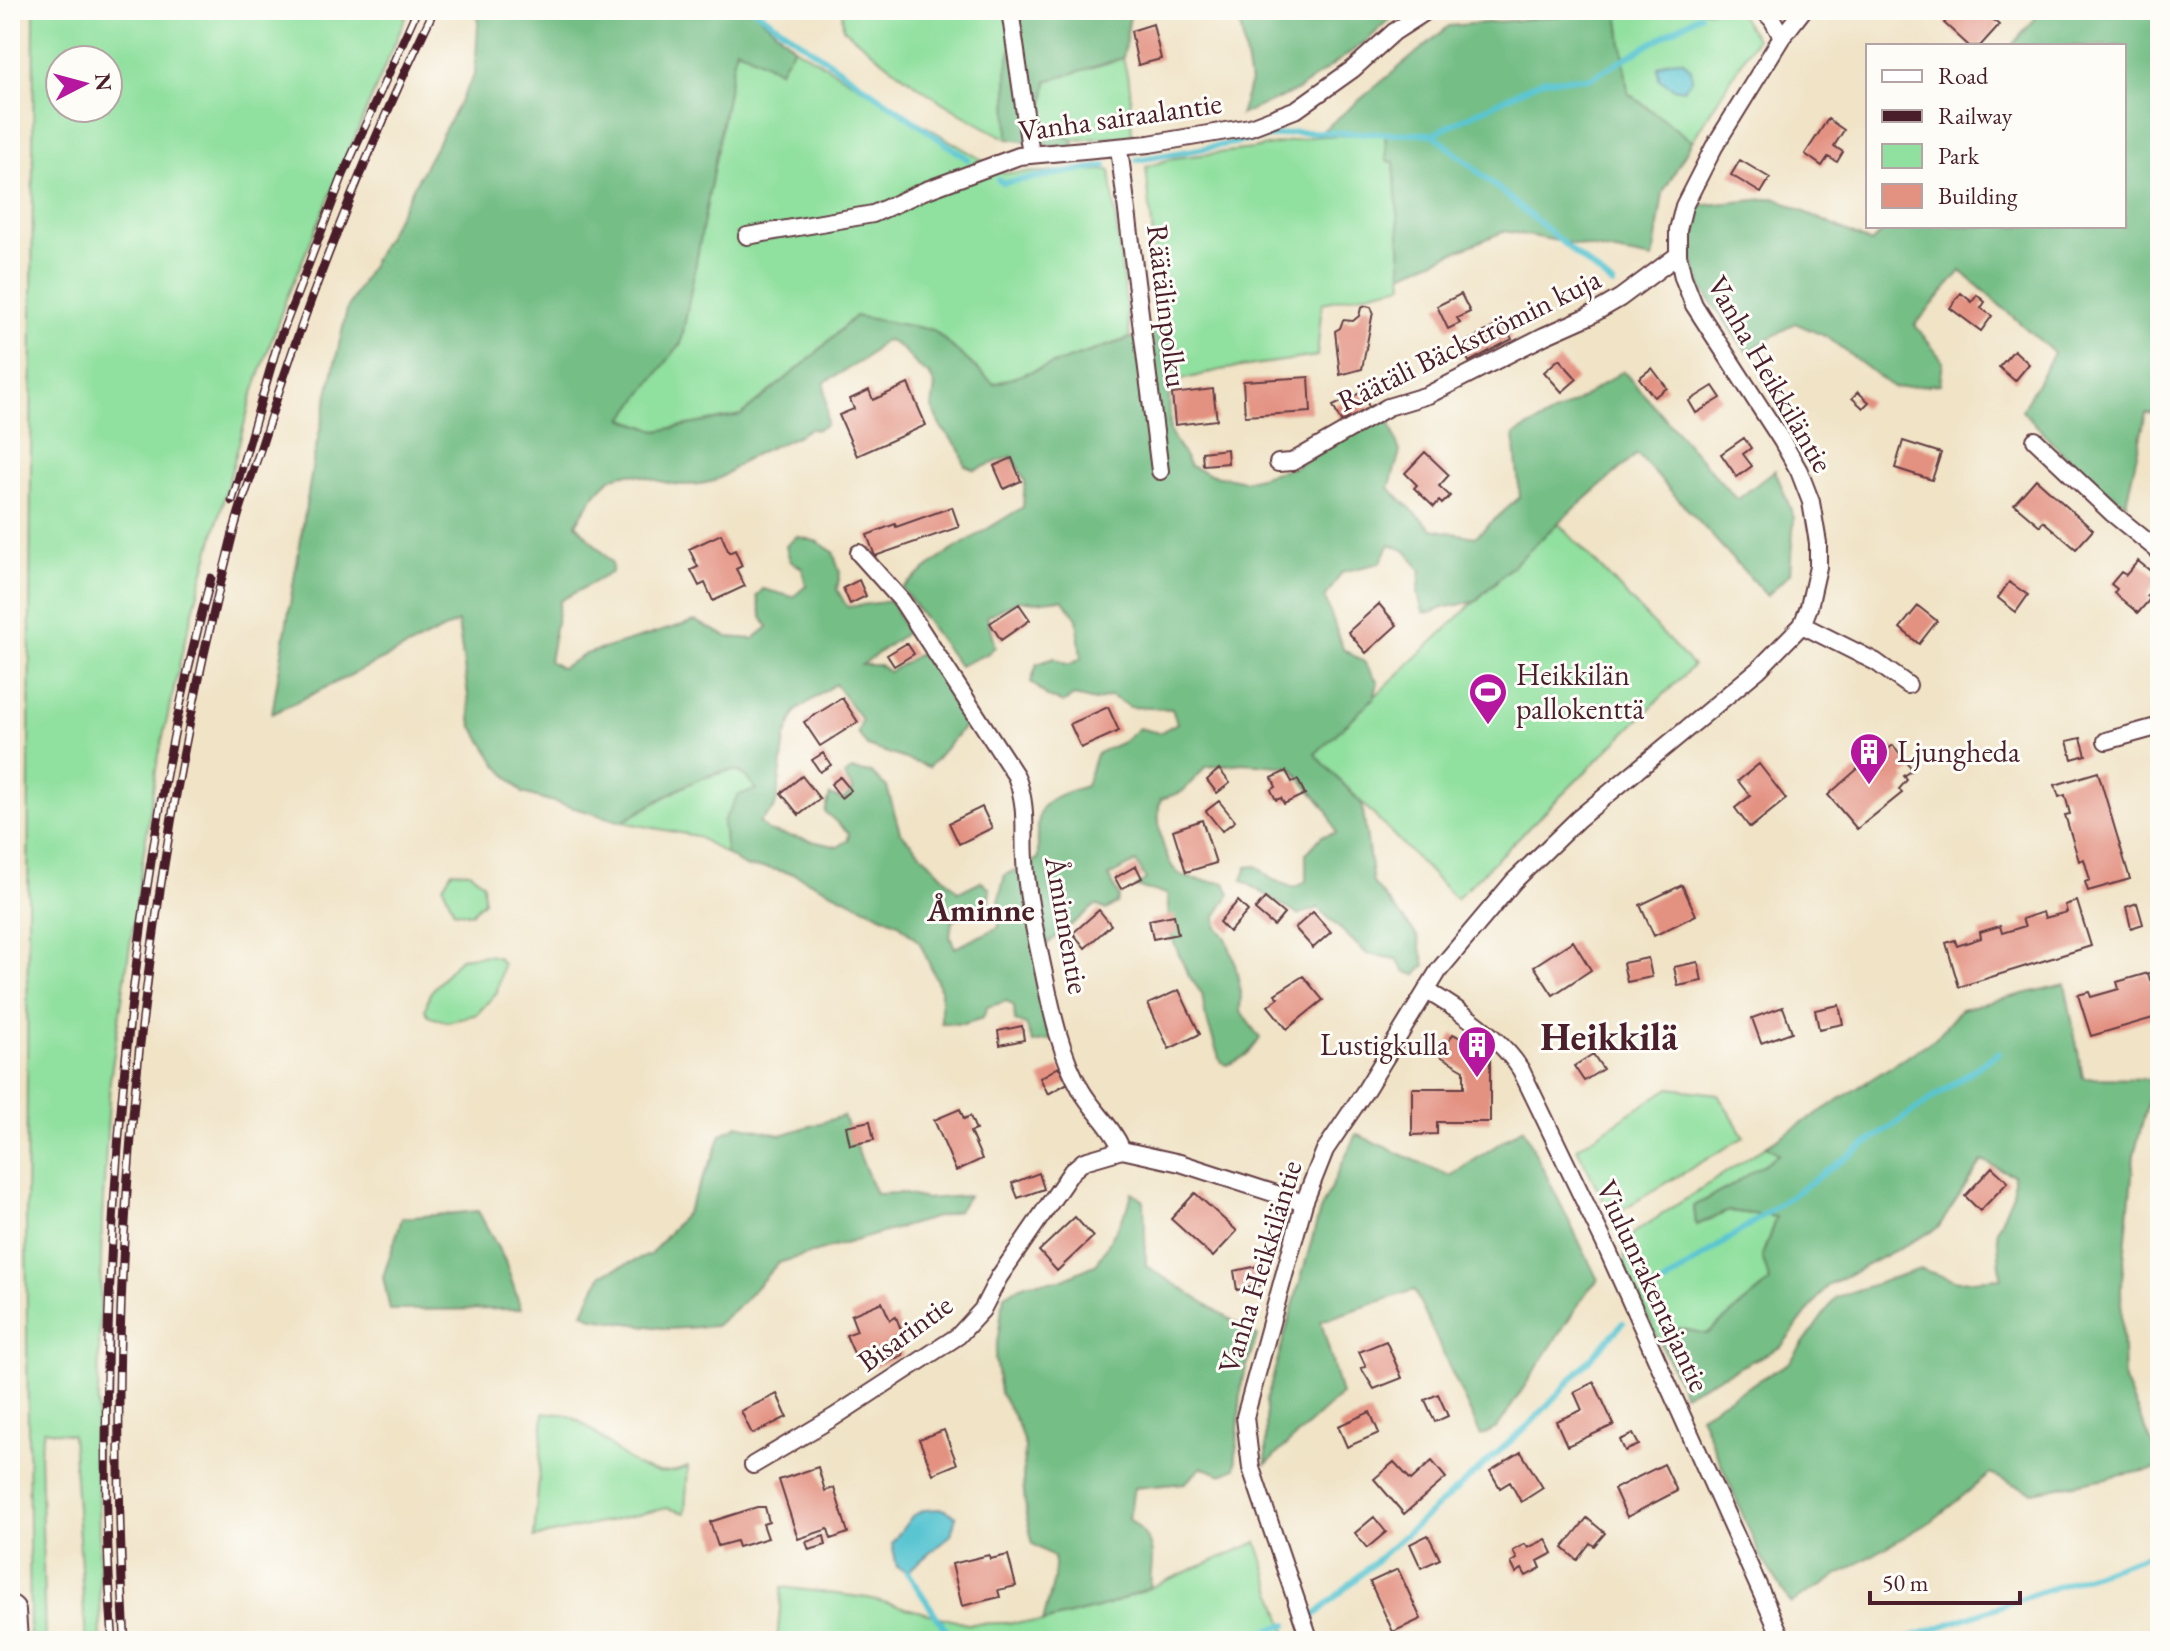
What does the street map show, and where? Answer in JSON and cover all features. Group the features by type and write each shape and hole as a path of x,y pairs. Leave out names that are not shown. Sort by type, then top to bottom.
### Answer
{"highway":[{"path":"10,1611 12,1641"}],"street":[{"path":"1010,10 1031,155"},
{"name":"Vanha sairaalantie","path":"747,236 873,214 924,191 1019,156 1119,148 1250,127 1297,109 1353,69 1394,32 1428,10"},
{"path":"1763,10 1782,37"},
{"name":"Vanha Heikkiläntie","path":"1310,1641 1251,1468 1245,1417 1304,1203 1325,1150 1439,970 1514,881 1578,819 1759,669 1802,625 1813,595 1818,543 1811,502 1799,471 1694,305 1678,255 1678,230 1684,206 1714,147 1782,37 1803,10"},
{"name":"Räätälinpolku","path":"1119,148 1160,471"},
{"name":"Räätäli Bäckströmin kuja","path":"1278,463 1292,462 1388,407 1428,395 1589,316 1620,298 1678,255"},
{"path":"2035,440 2112,513 2160,552"},
{"name":"Åminnentie","path":"859,553 902,601 1016,776 1023,792 1026,812 1025,861 1043,973 1063,1051 1081,1091 1117,1137 1122,1150"},
{"path":"1802,625 1876,662 1908,685"},
{"path":"2106,741 2160,726"},
{"name":"Viulunrakentajantie","path":"1427,991 1455,1007 1514,1059 1521,1070 1604,1242 1783,1641"},
{"path":"1122,1150 1180,1163 1304,1203"},
{"name":"Bisarintie","path":"753,1465 834,1417 958,1336 982,1310 999,1277 1072,1171 1084,1161 1122,1150"}],"green space":[{"path":"34,10 409,10 286,299 252,396 184,644 157,763 110,1080 102,1218 97,1438 101,1641 86,1641 72,1435 44,1430 40,1451 45,1641 30,1641 26,1220"},
{"path":"479,10 753,10 794,47 779,71 736,48 681,343 623,419 657,431 741,415 811,358 855,316 933,330 994,384 1162,328 1174,382 1169,388 1170,432 1190,466 1209,474 1245,481 1294,467 1387,414 1400,452 1389,488 1432,529 1475,537 1520,497 1514,435 1574,403 1623,371 1737,500 1775,470 1794,518 1790,573 1767,596 1637,454 1474,602 1431,613 1423,612 1418,594 1421,571 1408,552 1390,544 1380,563 1342,572 1325,598 1343,649 1364,662 1378,683 1374,698 1315,754 1362,804 1373,883 1418,937 1425,965 1416,975 1405,972 1396,959 1367,954 1318,908 1298,915 1242,880 1247,867 1257,866 1271,879 1294,888 1306,881 1306,854 1322,836 1336,833 1328,811 1291,767 1243,763 1206,767 1182,792 1161,799 1159,817 1165,851 1175,869 1191,878 1225,883 1230,894 1216,916 1217,927 1226,938 1234,960 1241,992 1240,1011 1260,1038 1246,1055 1226,1065 1220,1061 1202,994 1187,973 1170,933 1167,894 1136,887 1146,879 1136,862 1109,876 1119,896 1117,903 1106,910 1096,905 1035,954 1054,1039 1033,1043 1026,1025 1015,1021 1014,1006 1007,1001 987,1007 983,1018 964,1024 941,1023 941,990 920,943 898,923 794,874 746,867 726,854 723,822 738,795 756,790 741,772 721,771 708,776 676,790 622,822 523,793 498,766 472,725 458,622 272,714 314,457 347,309 475,74","holes":["885,340 893,343 930,375 935,387 932,407 940,426 960,449 965,466 975,470 1012,456 1025,481 1023,507 943,556 902,588 959,666 987,654 995,647 987,616 1019,600 1062,599 1077,618 1081,659 1068,665 1054,658 1037,664 1031,682 1048,697 1063,703 1074,696 1095,701 1111,696 1130,707 1172,709 1177,723 1159,733 1139,728 1123,742 1096,754 1086,786 1048,802 1039,817 1038,859 1005,875 999,898 999,927 955,948 950,937 952,921 989,907 990,888 981,881 959,892 900,832 887,787 871,773 852,770 844,775 853,790 843,800 830,795 825,812 849,833 848,840 838,847 768,831 759,822 774,809 785,738 796,711 835,684 862,720 858,733 867,746 929,767 968,722 924,651 889,672 880,665 862,665 907,632 891,601 847,607 837,589 840,573 833,552 818,542 797,536 786,546 790,561 802,568 806,586 793,597 763,589 757,596 768,627 753,639 728,637 695,621 586,654 561,668 549,661 560,601 612,572 612,563 576,524 608,481 622,474 682,485 718,479 756,454 810,428 815,430 826,425 825,382 863,360"]},
{"path":"842,10 1031,10 1018,23 1007,66 1008,139 942,102 883,60 843,28"},
{"path":"1031,10 1128,10 1130,15 1123,58 1047,81 1041,126 1074,140 1073,147 1008,139 1007,66 1018,23"},
{"path":"1238,10 1398,10 1369,39 1296,91 1240,115 1250,83"},
{"path":"1737,10 1756,39 1692,141 1628,93 1618,11"},
{"path":"2043,10 2160,10 2160,414 2146,413 2126,503 2084,476 2022,410 2054,353 1961,271 1915,325 1943,361 1940,384 1894,388 1827,337 1795,323 1747,352 1702,289 1692,260 1698,206 1775,198 1871,243 1887,228 2126,228 2126,44 2013,44"},
{"path":"1618,11 1628,93 1692,141 1663,193 1653,259 1505,231 1402,274 1394,162 1387,161 1385,133 1316,136 1449,26"},
{"path":"736,47 779,71 794,47 1004,173 1110,170 1130,338 994,384 933,330 855,316 811,358 741,415 657,431 622,418 681,343"},
{"path":"1123,58 1130,87 1132,136 1074,140 1040,126 1047,80"},
{"path":"1385,133 1387,161 1394,162 1403,285 1322,303 1317,356 1220,370 1174,382 1162,328 1146,167 1174,158 1252,149 1316,136"},
{"name":"Heikkilän pallokenttä","path":"1558,523 1693,666 1456,899 1314,754"},
{"path":"733,770 748,777 756,790 723,822 726,854 696,836 622,822 696,780"},
{"path":"452,871 470,872 483,883 484,901 471,914 454,911 443,886"},
{"path":"497,957 503,964 497,992 477,1014 448,1022 430,1017 425,1010 430,993 460,958"},
{"path":"2065,984 2083,1078 2154,1079 2134,1155 2121,1290 2124,1381 2160,1461 2160,1468 2033,1492 1990,1474 1933,1520 1791,1603 1760,1555 1700,1415 1790,1362 1836,1297 1920,1269 1958,1281 2001,1278 1997,1230 2013,1193 2013,1175 1982,1161 1938,1228 1827,1286 1781,1347 1684,1394 1661,1344 1678,1328 1707,1334 1770,1282 1762,1256 1776,1217 1729,1211 1696,1225 1694,1206 1779,1154 1766,1146 1936,1038 1961,1009"},
{"path":"1669,1088 1718,1094 1744,1137 1616,1213 1608,1209 1577,1148"},
{"path":"843,1116 876,1194 900,1193 925,1199 968,1196 958,1211 778,1263 743,1302 715,1326 669,1329 593,1318 583,1312 602,1274 650,1255 686,1213 721,1135 738,1125 781,1135"},
{"path":"1523,1128 1598,1280 1588,1290 1497,1428 1481,1436 1414,1290 1321,1321 1341,1395 1266,1464 1266,1401 1320,1211 1356,1134 1450,1176"},
{"path":"1766,1146 1780,1154 1694,1206 1696,1225 1729,1211 1776,1217 1762,1256 1771,1281 1707,1334 1678,1328 1661,1344 1624,1269 1625,1245 1634,1233"},
{"path":"1132,1192 1144,1201 1146,1266 1257,1336 1242,1381 1235,1468 1222,1475 1202,1467 1185,1483 1134,1488 1129,1519 1149,1542 1152,1564 1150,1587 1109,1605 1043,1622 1054,1579 1054,1557 1033,1544 1026,1515 1023,1480 1025,1447 1017,1422 1000,1393 995,1358 1004,1295 1027,1283 1061,1280 1097,1264 1128,1208"},
{"path":"478,1211 505,1261 521,1309 390,1310 383,1277 402,1218"},
{"path":"544,1413 569,1416 584,1424 638,1466 669,1472 688,1467 685,1513 667,1508 534,1538"},
{"path":"1257,1542 1289,1641 777,1641 782,1587 868,1598 967,1624 1043,1622 1109,1605"}],"water":[{"path":"1682,60 1691,69 1692,80 1683,90 1659,79 1658,67 1669,61"},
{"path":"943,1509 956,1516 951,1535 907,1572 897,1567 892,1543 912,1516 924,1510"}],"building":[{"path":"1955,10 1962,14 1966,10 1983,10 1999,25 1982,44 1967,44 1944,23"},
{"path":"1153,24 1161,59 1138,65 1131,31"},
{"path":"1828,119 1844,130 1834,146 1843,152 1837,162 1828,157 1822,166 1805,154"},
{"path":"1740,160 1770,178 1761,193 1731,175"},
{"path":"1961,293 1972,302 1977,295 1985,302 1981,308 1992,316 1981,331 1950,308"},
{"path":"1461,294 1470,312 1457,318 1460,323 1448,329 1437,306"},
{"path":"1371,307 1373,312 1362,369 1340,375 1335,331 1343,320 1353,321 1359,316 1361,308"},
{"path":"1503,322 1512,339 1469,362 1460,345"},
{"path":"2014,350 2029,364 2015,381 1999,367"},
{"path":"1559,359 1577,379 1562,392 1544,372"},
{"path":"1652,368 1667,388 1654,397 1639,378"},
{"path":"1309,377 1311,412 1245,416 1243,381"},
{"path":"908,384 926,425 857,456 839,415 854,409 850,399 869,390 873,400"},
{"path":"1713,386 1721,398 1696,413 1689,401"},
{"path":"1213,389 1217,420 1175,425 1172,394"},
{"path":"1362,392 1370,409 1341,422 1333,406"},
{"path":"1858,392 1869,402 1863,408 1852,398"},
{"path":"1744,438 1751,448 1743,454 1752,466 1737,477 1721,454"},
{"path":"1903,441 1941,453 1932,480 1895,468"},
{"path":"1227,449 1228,463 1203,465 1202,452"},
{"path":"1425,452 1449,475 1439,486 1450,496 1434,507 1414,488 1417,485 1405,473"},
{"path":"1012,458 1021,481 1004,489 994,466"},
{"path":"2036,479 2093,530 2076,549 2043,521 2040,526 2014,504"},
{"path":"952,507 959,527 875,556 867,535"},
{"path":"721,534 729,553 735,550 742,566 736,569 745,586 713,601 705,583 699,586 691,570 698,567 689,549"},
{"path":"2138,561 2158,577 2147,596 2150,599 2138,613 2114,593 2117,589 2111,584 2121,572 2126,575"},
{"path":"859,580 866,596 850,604 843,588"},
{"path":"2009,582 2028,595 2016,612 1998,598"},
{"path":"1019,604 1030,620 1001,640 990,623"},
{"path":"1379,604 1397,625 1366,653 1348,632"},
{"path":"1918,606 1937,621 1919,644 1900,628"},
{"path":"907,643 914,654 894,666 887,655"},
{"path":"842,698 858,722 820,746 804,722"},
{"path":"1108,707 1119,731 1081,748 1070,724"},
{"path":"2081,738 2086,755 2072,759 2067,741"},
{"name":"Ljungheda","path":"1893,745 1913,770 1904,776 1907,780 1899,789 1902,793 1857,829 1828,795 1879,750 1883,754"},
{"path":"823,753 831,765 820,772 812,760"},
{"path":"1759,764 1786,799 1750,828 1735,808 1750,796 1738,781"},
{"path":"1219,769 1230,783 1217,793 1207,780"},
{"path":"1286,771 1292,782 1298,780 1305,794 1284,804 1281,798 1276,800 1271,790 1276,787 1272,778"},
{"path":"2098,772 2130,879 2088,891 2085,882 2090,880 2084,859 2079,861 2065,815 2070,814 2065,795 2059,797 2055,785"},
{"path":"802,776 820,799 799,815 781,793"},
{"path":"840,777 851,790 841,798 831,784"},
{"path":"1219,801 1235,821 1222,831 1206,811"},
{"path":"982,807 992,828 959,844 949,823"},
{"path":"1202,820 1216,863 1186,872 1173,830"},
{"path":"1136,866 1142,878 1121,889 1115,878"},
{"path":"1682,885 1696,915 1654,936 1640,905"},
{"path":"1265,898 1284,914 1274,926 1255,910"},
{"path":"1238,901 1248,911 1229,932 1219,922"},
{"path":"2077,901 2091,946 1959,987 1946,943 1955,940 1957,946 1981,938 1980,932 2000,926 2002,933 2025,926 2022,919 2043,912 2045,918 2067,912 2065,905"},
{"path":"2137,903 2143,924 2131,928 2126,907"},
{"path":"1099,910 1111,925 1085,948 1073,933"},
{"path":"1313,912 1331,932 1313,948 1295,928"},
{"path":"1174,915 1178,934 1153,939 1149,920"},
{"path":"1573,941 1591,970 1553,995 1534,966"},
{"path":"1648,958 1652,977 1627,982 1623,963"},
{"path":"1698,962 1702,981 1678,986 1674,967"},
{"path":"2148,973 2150,980 2160,977 2160,1016 2091,1036 2078,995 2089,992 2091,997 2119,989 2117,982"},
{"path":"1303,976 1323,1000 1287,1029 1268,1006 1279,998 1275,994"},
{"path":"1179,990 1200,1034 1169,1049 1148,1004"},
{"path":"1839,1005 1843,1024 1819,1029 1815,1010"},
{"path":"1783,1007 1792,1032 1761,1043 1752,1018"},
{"path":"1022,1026 1024,1040 1000,1045 998,1031"},
{"name":"Lustigkulla","path":"1453,1034 1490,1053 1490,1122 1437,1122 1437,1134 1412,1135 1412,1088 1464,1088 1464,1070 1440,1056"},
{"path":"1593,1054 1603,1069 1584,1081 1574,1066"},
{"path":"1059,1067 1068,1083 1048,1094 1040,1078"},
{"path":"960,1109 964,1119 970,1116 976,1130 970,1132 982,1159 956,1171 934,1120"},
{"path":"870,1121 874,1140 850,1145 846,1126"},
{"path":"1992,1167 2008,1182 1980,1211 1965,1196"},
{"path":"1039,1173 1044,1189 1018,1198 1012,1183"},
{"path":"1195,1193 1237,1231 1213,1257 1171,1219"},
{"path":"1075,1217 1093,1237 1057,1271 1039,1251"},
{"path":"1258,1266 1262,1285 1237,1290 1234,1271"},
{"path":"882,1302 890,1320 896,1317 903,1335 895,1338 903,1355 874,1368 868,1353 856,1358 846,1335 857,1331 851,1315"},
{"path":"1386,1341 1402,1378 1374,1389 1361,1368 1366,1367 1359,1352"},
{"path":"1594,1382 1614,1425 1567,1446 1556,1421 1582,1410 1574,1392"},
{"path":"777,1394 787,1417 752,1434 741,1411"},
{"path":"1438,1394 1448,1416 1435,1422 1425,1400"},
{"path":"1370,1412 1379,1433 1347,1447 1338,1426"},
{"path":"944,1430 957,1464 933,1474 919,1439"},
{"path":"1633,1434 1639,1445 1625,1451 1620,1440"},
{"path":"1521,1452 1543,1488 1521,1502 1510,1482 1500,1488 1490,1471"},
{"path":"1432,1461 1446,1478 1404,1514 1374,1479 1394,1462 1411,1480"},
{"path":"1664,1464 1677,1491 1627,1517 1614,1489"},
{"path":"818,1467 825,1491 834,1488 848,1533 831,1539 828,1529 798,1539 779,1480"},
{"path":"765,1507 769,1522 763,1524 768,1538 738,1547 736,1541 718,1546 710,1522"},
{"path":"1374,1517 1386,1532 1367,1548 1355,1533"},
{"path":"1587,1518 1605,1533 1594,1546 1590,1543 1577,1560 1563,1548"},
{"path":"1428,1535 1440,1559 1421,1568 1410,1544"},
{"path":"824,1536 826,1545 809,1550 806,1542"},
{"path":"1546,1539 1553,1553 1538,1561 1541,1568 1526,1576 1522,1569 1516,1573 1511,1563 1517,1559 1513,1551 1525,1544 1528,1548"},
{"path":"989,1555 990,1559 1008,1555 1016,1586 998,1590 1000,1597 962,1606 952,1564"},
{"path":"1398,1569 1421,1619 1393,1632 1370,1582"}],"waterway":[{"path":"755,10 968,159"},
{"path":"1433,134 1543,80 1591,78 1700,15"},
{"path":"1137,160 1297,132 1433,134 1613,285"},
{"path":"999,180 1003,183 1105,166"},
{"path":"1646,1296 1998,1053"},
{"path":"1315,1615 1532,1422 1623,1323"},
{"path":"1899,1641 2160,1551"},
{"path":"907,1572 953,1641"},
{"path":"1236,1641 1287,1624"}],"railway":[{"path":"232,501 277,346 343,175 417,10"},
{"path":"125,1641 120,1502 120,1363 125,1224 136,1085 152,947 173,809 200,672 243,501 300,331 341,222 434,10"},
{"path":"113,1641 106,1478 108,1314 127,1047 160,810 174,732 211,578"}],"place":[{"name":"Heikkilän pallokenttä","path":"1488,726"},
{"name":"Ljungheda","path":"1869,786"},
{"name":"Lustigkulla","path":"1477,1079"}],"district":[{"name":"Åminne","path":"981,910"},
{"name":"Heikkilä","path":"1609,1037"}]}
